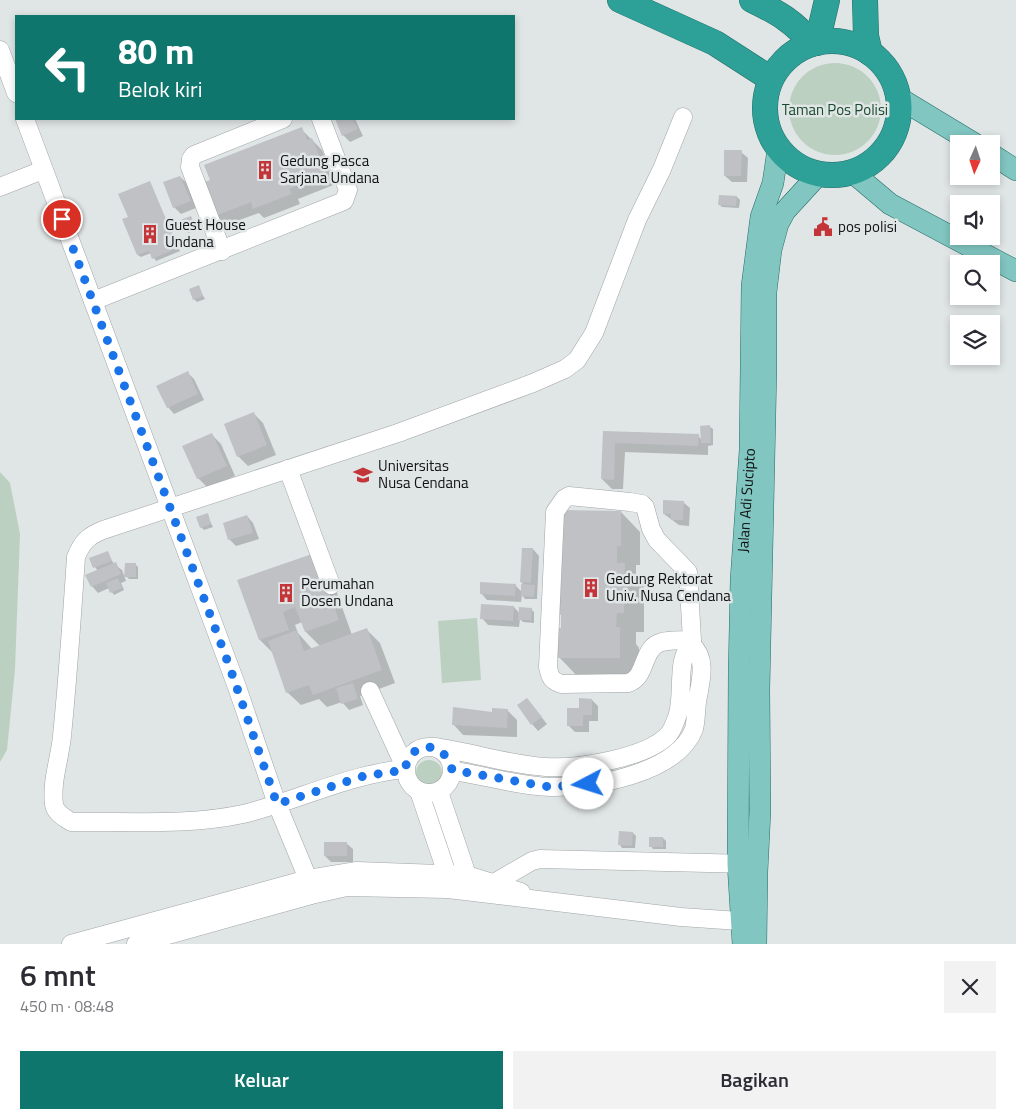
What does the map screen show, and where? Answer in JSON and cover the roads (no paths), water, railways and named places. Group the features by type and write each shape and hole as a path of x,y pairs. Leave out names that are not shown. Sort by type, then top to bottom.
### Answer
{"highway":[{"path":"620,0 715,43 771,79"},
{"path":"752,0 781,13 814,43"},
{"path":"814,43 827,0"},
{"path":"865,0 866,36 870,53"},
{"path":"835,41 853,44 870,53 884,65 894,80 899,98 898,122 889,144 873,162 852,172 836,175 819,174 803,169 778,148 767,127 765,102 771,79 782,64 795,52 814,43 835,41"}],"main road":[{"path":"899,98 960,135"},
{"name":"Jalan Adi Sucipto","path":"743,944 749,922 741,580 750,450 752,286 761,217 773,183 778,148"},
{"path":"1000,160 1016,170"},
{"path":"852,172 890,204 1016,270"},
{"name":"Jalan Adi Sucipto","path":"748,864 760,811 759,689 766,292 771,250 778,224 785,211 819,174"},
{"name":"Jalan Adi Sucipto","path":"749,922 756,944"}],"street":[{"path":"0,50 15,90"},
{"path":"405,768 364,776 242,814 174,821 71,822 60,815 54,806 53,793 61,748 69,672 76,558 81,544 90,536 398,432 533,383 565,369 577,360 594,333 637,220 662,169 683,117"},
{"path":"25,120 309,887"},
{"path":"222,251 190,167 191,159 194,155 225,141 281,120"},
{"path":"93,301 344,201 348,190 321,120"},
{"path":"0,187 43,170"},
{"path":"288,468 331,585"},
{"path":"452,770 510,782 550,787 607,782 635,774 675,754 687,741 694,728 702,668 701,657 692,643 688,572 657,540 651,529 645,507 642,504 569,496 564,499 555,512 548,666 550,676 554,681 561,684 632,682 656,644 662,642 692,643"},
{"path":"405,768 409,758 416,751 424,747 434,747 547,767 603,761 637,752 669,734 678,714 682,680 681,662 686,650 692,643"},
{"path":"370,691 405,768 407,778 412,786 419,791 429,794 439,792 446,786 452,770 447,756 434,747"},
{"path":"510,782 517,762"},
{"path":"419,791 447,882"},
{"path":"439,792 467,875"},
{"path":"494,883 532,861 540,859 748,864"},
{"path":"447,882 467,875 520,891 533,901"},
{"path":"73,944 309,887 447,882 533,901 749,922"},
{"path":"136,944 309,887"}],"place":[{"name":"Gedung Pasca Sarjana Undana","path":"265,170"},
{"name":"pos polisi","path":"823,227"},
{"name":"Guest House Undana","path":"150,234"},
{"name":"Universitas Nusa Cendana","path":"363,475"},
{"name":"Gedung Rektorat Univ. Nusa Cendana","path":"591,588"},
{"name":"Perumahan Dosen Undana","path":"286,593"}],"park label":[{"name":"Taman Pos Polisi","path":"835,110"}]}
